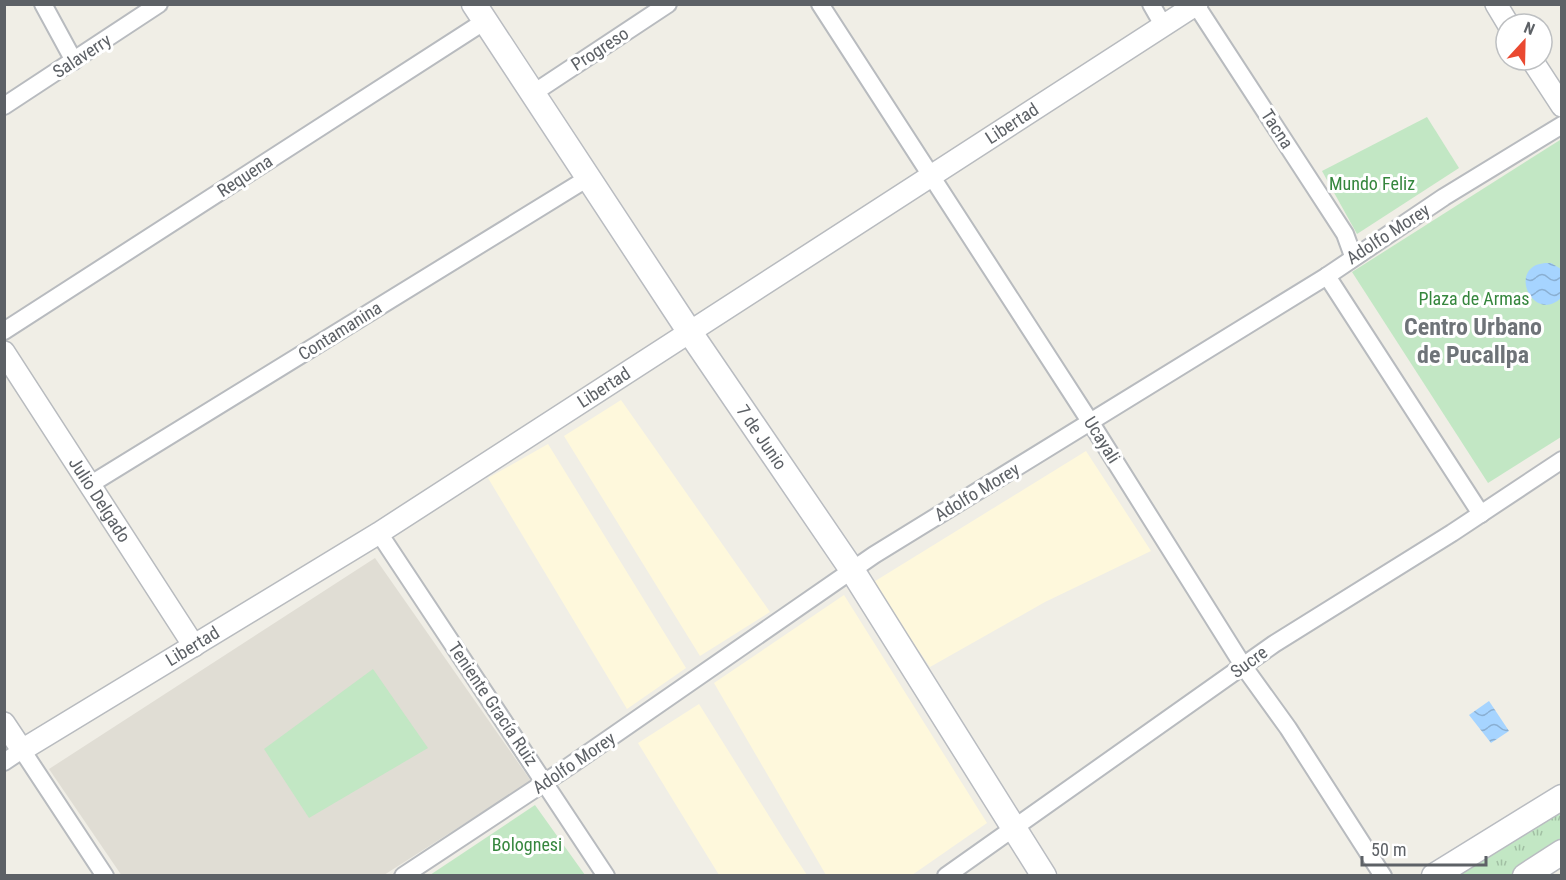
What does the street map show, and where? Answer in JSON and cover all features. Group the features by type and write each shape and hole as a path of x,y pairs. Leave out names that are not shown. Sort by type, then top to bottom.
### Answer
{"main road":[{"name":"7 de Junio","path":"479,13 689,331 852,570 1044,876"},
{"path":"1434,876 1562,797"},
{"path":"1525,876 1562,852"}],"street":[{"path":"44,4 74,61"},
{"name":"Salaverry","path":"4,106 159,4"},
{"name":"Progreso","path":"532,94 668,4"},
{"name":"Ucayali","path":"820,4 1091,423 1244,667 1288,728 1383,876"},
{"path":"1151,4 1162,25"},
{"name":"Libertad","path":"4,762 379,533 1162,25 1197,5"},
{"name":"Tacna","path":"1197,5 1345,234 1353,256"},
{"name":"Requena","path":"4,331 479,13"},
{"path":"1540,72 1562,106"},
{"name":"Adolfo Morey","path":"403,876 545,783 852,570 1091,423 1256,317 1327,276 1353,256 1562,124"},
{"name":"Contamanina","path":"91,484 588,178"},
{"path":"1327,276 1481,514"},
{"name":"Julio Delgado","path":"4,352 194,646"},
{"name":"Sucre","path":"946,876 1274,644 1481,514 1562,460"},
{"name":"Teniente Gracía Ruiz","path":"379,533 606,876"},
{"path":"4,723 105,876"}],"shaded area":[{"path":"621,400 770,612 700,656 564,436"},
{"path":"548,444 686,668 627,709 488,478"},
{"path":"1086,451 1151,551 1045,602 930,667 872,583"},
{"path":"375,558 531,781 384,875 122,876 49,769"},
{"path":"844,595 987,823 912,875 826,875 714,683"},
{"path":"699,704 807,875 719,875 638,743"}],"green space":[{"name":"Mundo Feliz","path":"1427,117 1459,168 1357,234 1322,171"},
{"name":"Plaza de Armas","path":"1560,140 1561,437 1488,483 1352,272"},
{"path":"373,669 428,748 309,818 264,749"},
{"name":"Bolognesi","path":"535,805 585,875 430,875"},
{"path":"1561,805 1561,844 1514,875 1453,876"}],"water":[{"path":"1551,263 1561,269 1561,298 1550,304 1540,304 1527,290 1526,280 1529,271 1537,265"},
{"path":"1489,701 1509,731 1491,743 1469,715"}],"district":[{"name":"Centro Urbano de Pucallpa","path":"1473,341"}]}
